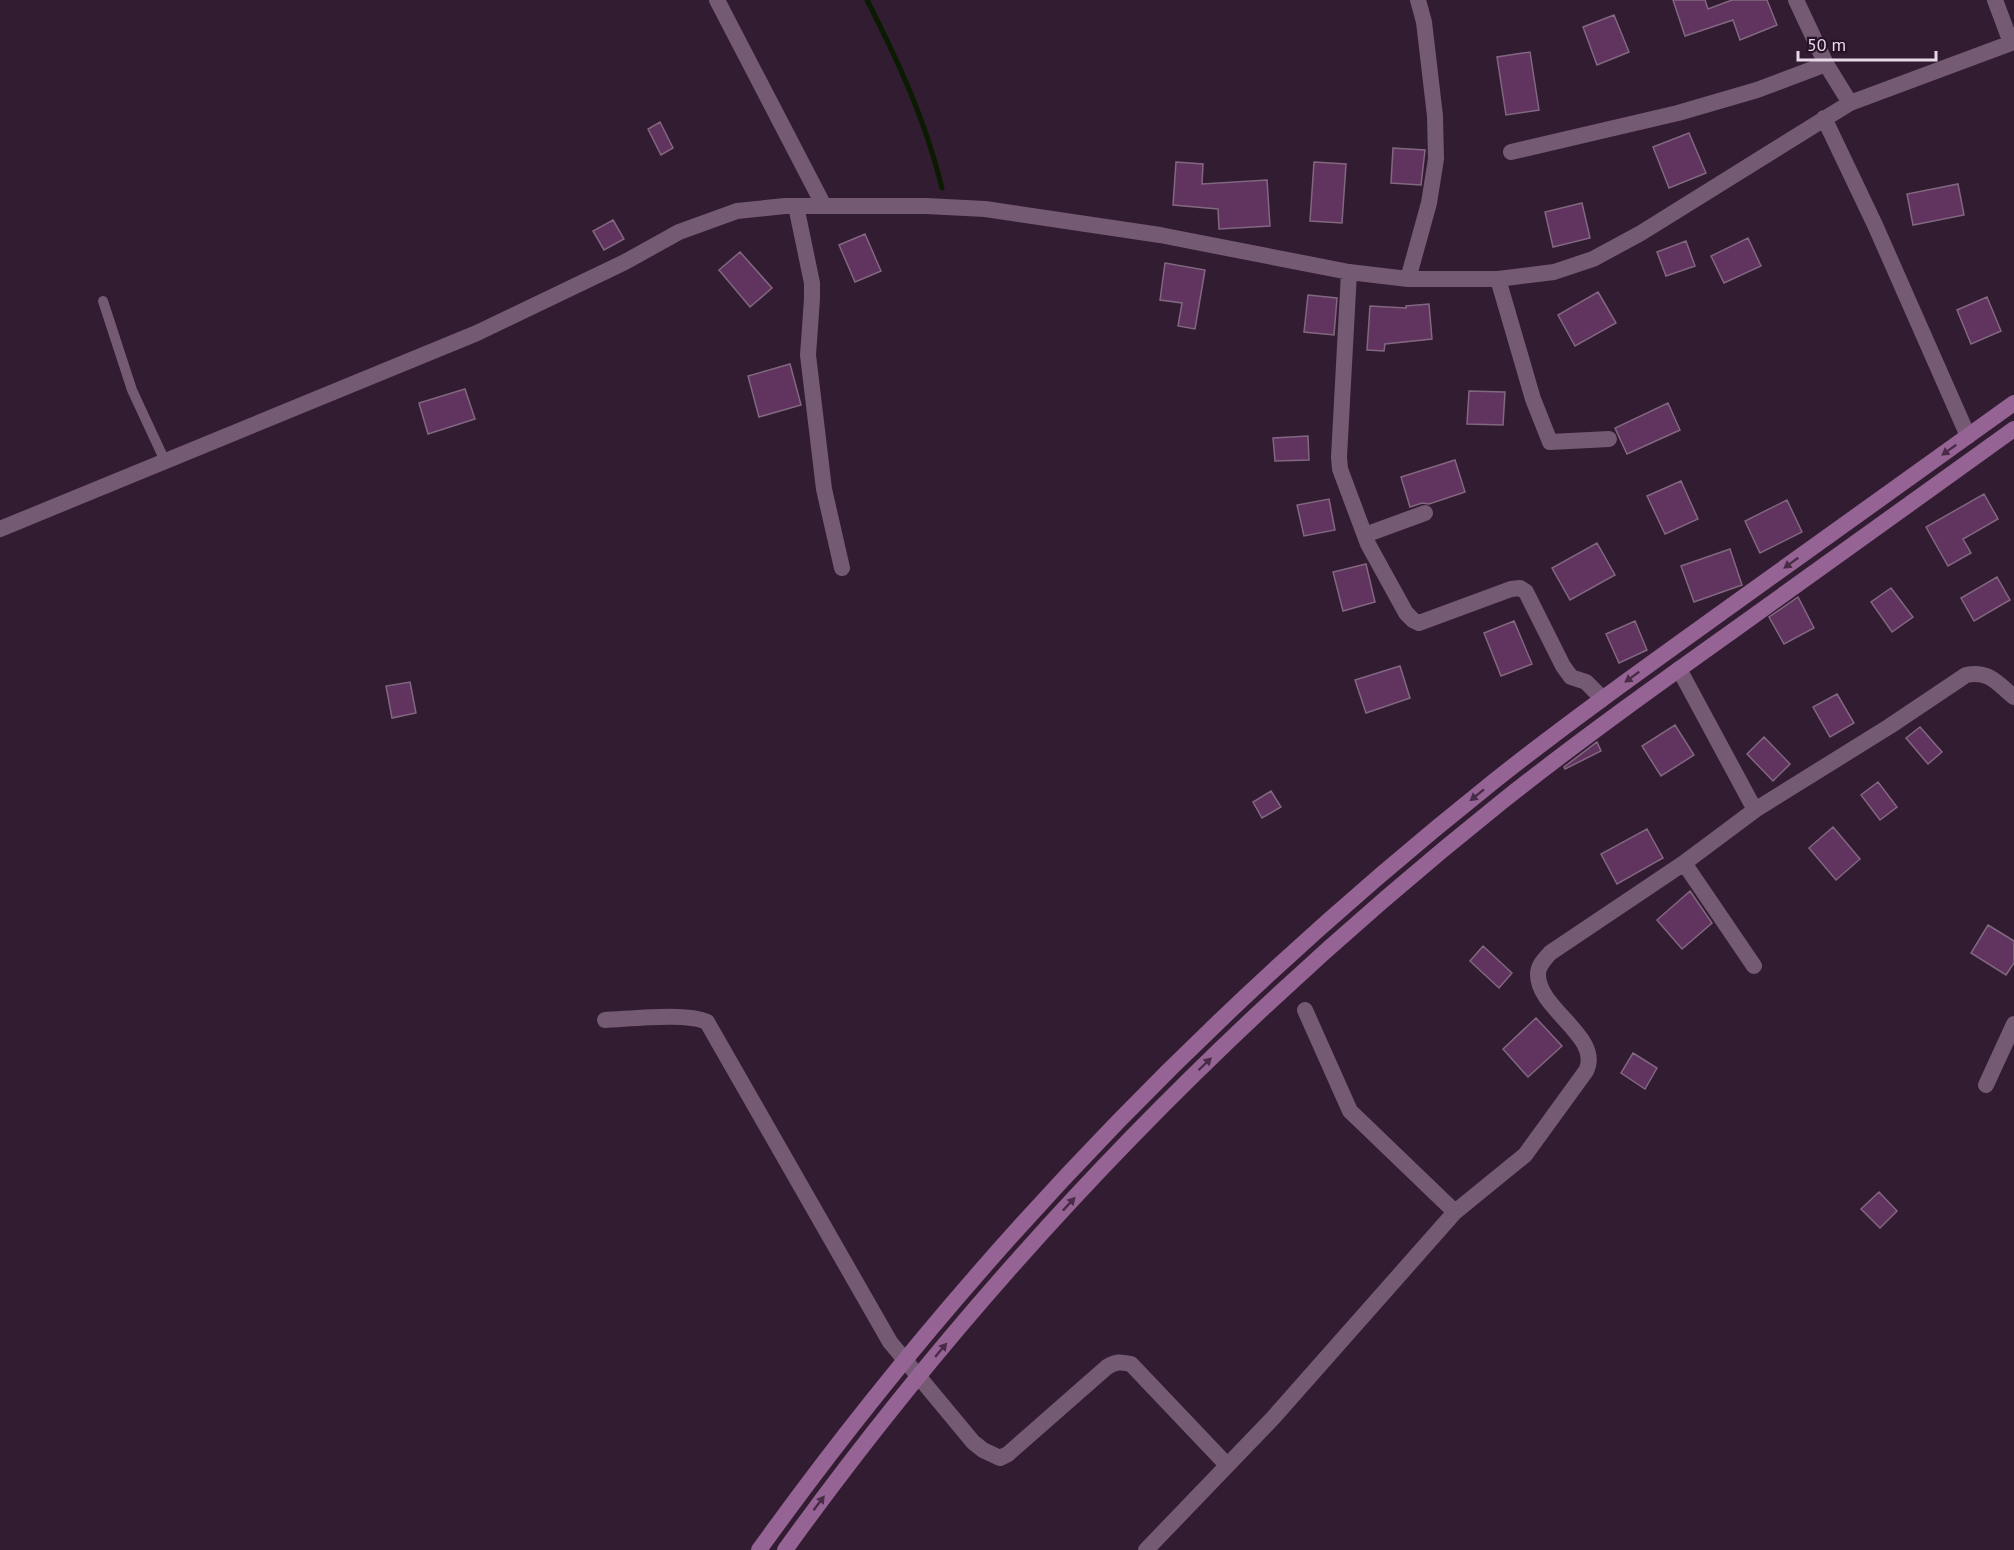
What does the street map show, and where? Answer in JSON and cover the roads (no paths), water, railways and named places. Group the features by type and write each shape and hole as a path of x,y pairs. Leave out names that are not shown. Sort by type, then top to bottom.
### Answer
{"main road":[{"path":"759,1550 905,1361 1047,1197 1189,1050 1321,927 1415,846 1601,700 2014,403"},
{"path":"784,1550 918,1377 995,1286 1148,1121 1276,996 1385,898 1506,798 1596,729 2014,429"}],"street":[{"path":"717,0 824,206"},
{"path":"1408,279 1430,203 1436,159 1435,116 1424,22 1418,0"},
{"path":"1796,0 1826,64 1850,103"},
{"path":"0,528 477,333 625,262 679,232 737,211 796,206 926,206 985,209 1161,235 1349,272 1408,279 1498,279 1554,272 1593,259 1641,232 1850,103 2013,42 1995,0"},
{"path":"1511,152 1678,113 1757,90 1826,64"},
{"path":"1824,118 1875,225 1968,436"},
{"path":"796,206 812,283 808,355 824,489 842,568"},
{"path":"1349,272 1339,457 1342,480 1365,535 1406,613 1419,623 1510,589 1520,588 1526,592 1563,666 1577,681 1586,682 1598,693 1601,700"},
{"path":"1498,279 1533,399 1550,442 1609,439"},
{"path":"1365,535 1425,513"},
{"path":"1679,669 1755,810"},
{"path":"1146,1550 1273,1418 1455,1212 1525,1155 1589,1065 1590,1059 1586,1046 1544,994 1538,973 1541,963 1550,953 1684,863 1755,810 1890,726 1966,675 1977,673 1987,675 2014,696"},
{"path":"1684,863 1754,966"},
{"path":"1305,1010 1350,1111 1455,1212"},
{"path":"605,1020 684,1018 701,1019 707,1022 890,1342 973,1442 983,1450 1000,1458 1008,1454 1107,1367 1115,1362 1122,1362 1131,1364 1227,1465"},
{"path":"1986,1085 2014,1024"}],"lane":[{"path":"103,301 132,390 165,461"}],"waterway":[{"path":"867,0 910,92 928,138 942,188"}]}
